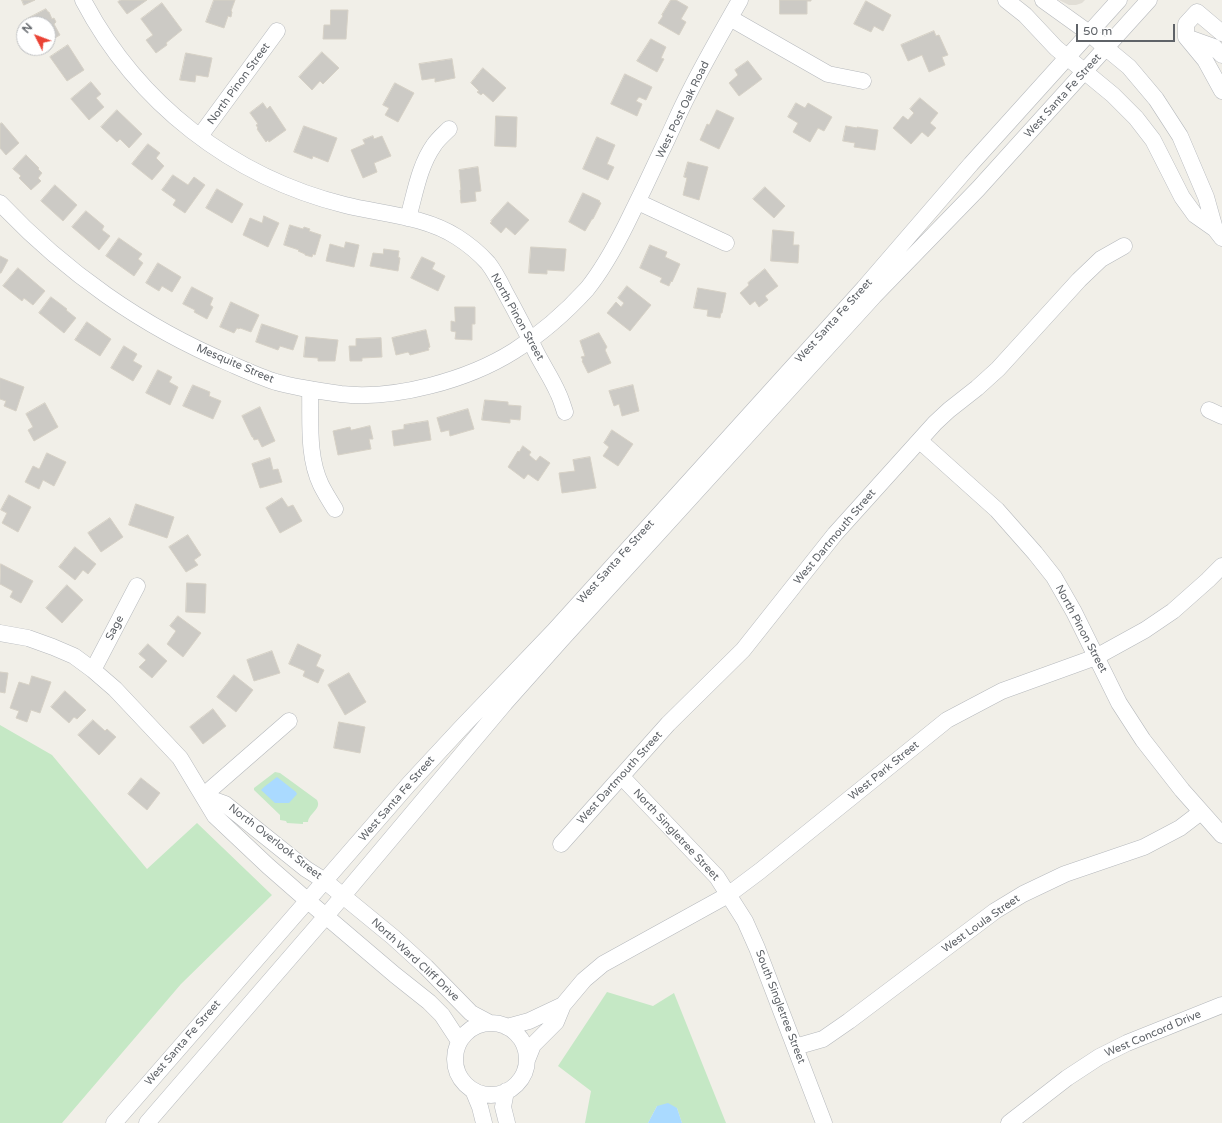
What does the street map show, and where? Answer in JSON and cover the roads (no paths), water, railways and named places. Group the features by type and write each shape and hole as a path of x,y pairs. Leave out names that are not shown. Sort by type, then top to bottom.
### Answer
{"street":[{"name":"North Pinon Street","path":"82,0 90,15 115,52 136,79 169,113 225,155 260,174 303,193 344,205 408,218 436,226 457,236 475,250 488,264 500,282 558,393 565,412"},
{"name":"West Post Oak Road","path":"530,340 556,320 588,288 609,259 638,202 690,92 740,0"},
{"path":"1006,0 1025,14 1056,48 1113,95 1136,118 1153,140 1182,197 1196,215 1220,230"},
{"path":"1043,0 1089,33 1129,67 1156,99 1180,136 1220,230"},
{"name":"West Santa Fe Street","path":"114,1123 414,779 553,632 864,288 971,164 1119,0"},
{"name":"West Santa Fe Street","path":"147,1123 326,916 505,703 562,639 874,296 978,189 1149,0"},
{"path":"1222,32 1197,12 1186,24 1186,37 1205,60 1222,91"},
{"path":"730,18 828,74 862,81"},
{"name":"North Pinon Street","path":"200,136 277,31"},
{"path":"1186,37 1214,47 1222,55"},
{"path":"408,218 426,157 435,143 449,129"},
{"path":"638,202 726,243"},
{"name":"Mesquite Street","path":"0,203 44,246 87,281 125,308 165,332 207,354 278,382 343,394 379,394 400,392 432,385 469,373 514,351 530,340"},
{"name":"West Dartmouth Street","path":"561,844 668,724 743,650 835,534 936,422 998,369 1079,280 1101,259 1124,246"},
{"path":"310,389 311,438 314,464 320,484 335,509"},
{"name":"North Pinon Street","path":"920,441 997,510 1054,577 1074,612 1119,703 1143,740 1201,812 1222,835"},
{"name":"West Park Street","path":"527,1060 533,1046 556,1022 563,1006 584,980 603,964 728,895 767,866 947,720 1002,691 1096,657 1145,630 1173,611 1222,566"},
{"name":"Sage","path":"93,670 137,586"},
{"name":"North Overlook Street","path":"0,633 28,638 74,656 116,689 180,758 215,816 268,866 326,916"},
{"path":"203,796 289,721"},
{"name":"North Singletree Street","path":"622,777 717,877 728,895"},
{"name":"North Overlook Street","path":"203,796 225,804 306,869 325,881 343,896"},
{"name":"West Loula Street","path":"795,1047 823,1039 995,911 1023,894 1065,874 1144,847 1180,828 1201,812"},
{"name":"South Singletree Street","path":"728,895 745,921 757,948 824,1123"},
{"name":"North Ward Cliff Drive","path":"343,896 393,937 426,967 471,1013 488,1022"},
{"name":"North Ward Cliff Drive","path":"326,916 442,1014 459,1041"},
{"name":"West Concord Drive","path":"1009,1123 1067,1078 1099,1057 1127,1043 1222,1005"},
{"name":"West Park Street","path":"507,1027 529,1021 563,1006"},
{"path":"488,1022 507,1027 512,1029 521,1038 526,1049 527,1060 524,1074 516,1084 506,1092 495,1095 484,1094 473,1090 464,1084 454,1063 455,1052 459,1041 466,1032 476,1026 488,1022"},
{"path":"473,1090 484,1123"},
{"path":"506,1092 503,1107 507,1123"}],"water":[{"path":"277,777 297,794 289,803 275,803 261,790"},
{"path":"668,1103 677,1108 682,1123 648,1123 657,1106"}]}
